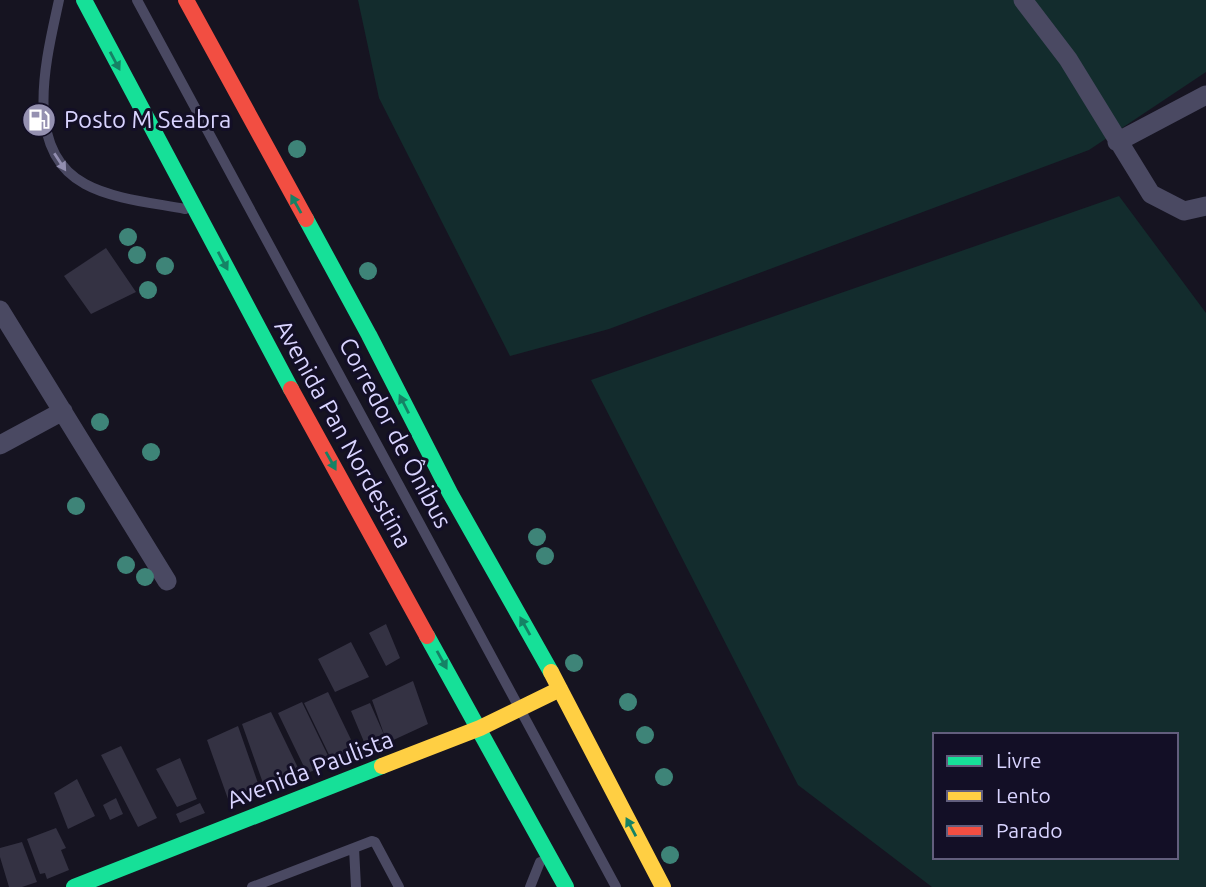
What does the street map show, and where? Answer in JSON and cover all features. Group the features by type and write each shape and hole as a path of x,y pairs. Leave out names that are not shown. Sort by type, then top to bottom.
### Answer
{"main road":[{"name":"Avenida Pan Nordestina","path":"84,0 280,369 566,887"},
{"path":"186,0 369,335 450,493 560,689 663,887"},
{"name":"Avenida Paulista","path":"74,887 480,728 560,689"}],"street":[{"path":"1023,0 1068,59 1151,194 1184,211 1206,206"},
{"path":"1117,142 1206,95"},
{"path":"0,310 167,581"},
{"path":"0,445 63,411"}],"lane":[{"path":"59,0 45,71 44,101 45,127 53,151 65,171 86,185 124,197 196,212"},
{"name":"Corredor de Ônibus","path":"137,0 616,887"},
{"path":"252,887 372,841 375,842 398,887"},
{"path":"354,848 356,887"},
{"path":"530,887 545,848"}],"green space":[{"path":"358,0 1206,0 1206,72 1089,150 609,329 510,356 379,98"},
{"path":"1119,196 1206,313 1206,887 932,887 798,785 591,380"}],"building":[{"path":"106,248 136,292 91,314 64,276"},
{"path":"386,624 400,658 386,666 369,633"},
{"path":"351,642 369,677 335,692 318,659"},
{"path":"413,681 428,724 367,749 351,711 370,703 385,737 372,700"},
{"path":"328,692 358,754 333,763 304,703"},
{"path":"302,702 332,764 307,773 278,713"},
{"path":"271,712 301,774 264,786 242,724"},
{"path":"238,726 260,789 228,799 207,740"},
{"path":"121,746 157,818 138,827 101,755"},
{"path":"180,758 197,799 177,807 156,769"},
{"path":"77,779 95,816 68,829 54,793"},
{"path":"116,798 123,814 110,820 103,805"},
{"path":"200,803 205,813 180,823 176,814"},
{"path":"56,828 66,848 61,850 69,870 47,879 45,873 40,874 27,839"},
{"path":"22,842 37,882 22,887 9,887 0,848"}],"traffic: fast":[{"path":"84,0 291,389"},
{"path":"306,219 450,493 551,672"},
{"path":"427,636 566,887"},
{"path":"74,887 382,766"}],"traffic: slow":[{"path":"551,672 663,887"},
{"path":"382,766 480,728 560,689"}],"traffic: jam":[{"path":"186,0 306,219"},
{"path":"291,389 427,636"}],"place":[{"name":"Posto M Seabra","path":"39,120"}]}
